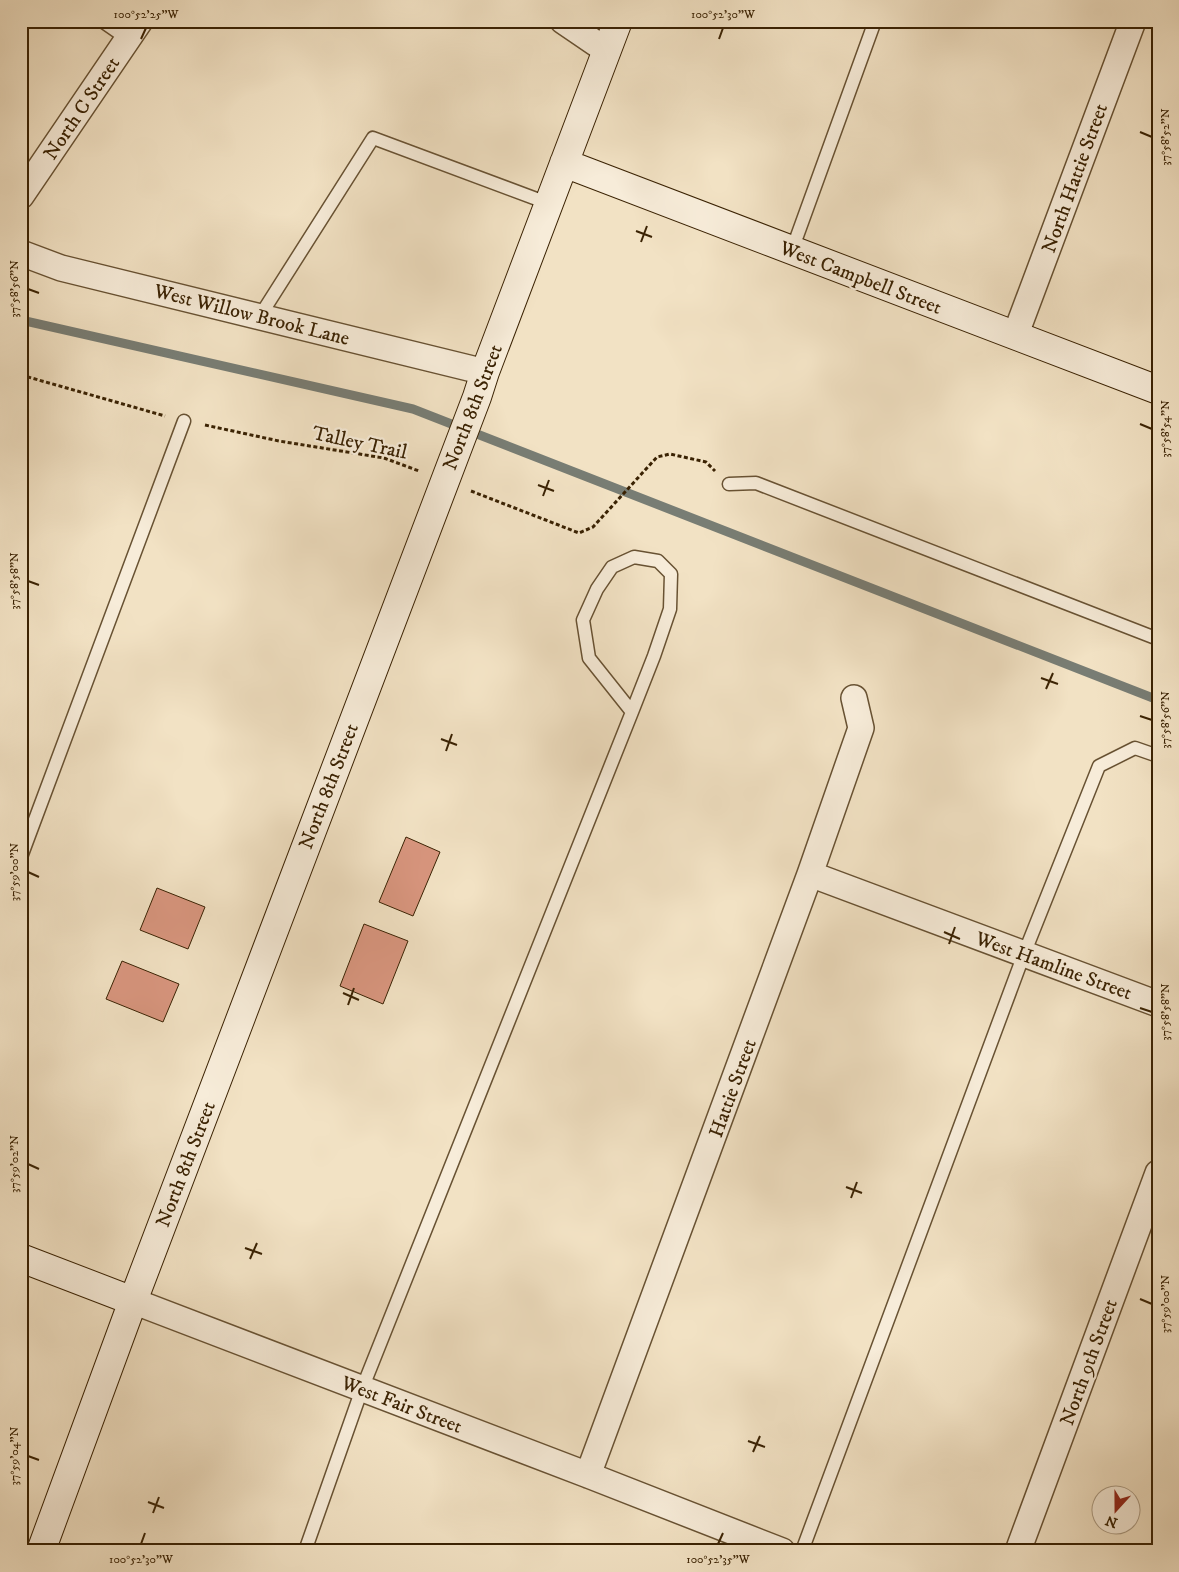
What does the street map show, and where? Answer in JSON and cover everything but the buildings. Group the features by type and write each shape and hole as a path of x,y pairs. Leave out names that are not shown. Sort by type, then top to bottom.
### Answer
{"street":[{"path":"563,21 607,51"},
{"name":"North 8th Street","path":"41,1551 133,1301 618,21"},
{"name":"North Hattie Street","path":"1015,336 1133,21"},
{"name":"North C Street","path":"21,196 134,30"},
{"name":"West Campbell Street","path":"564,164 1158,390"},
{"name":"West Willow Brook Lane","path":"21,253 61,268 260,316 481,385"},
{"name":"Hattie Street","path":"588,1475 810,874 861,728 854,698"},
{"name":"West Hamline Street","path":"810,874 1158,1004"},
{"name":"North 9th Street","path":"1018,1551 1158,1173"},
{"name":"West Fair Street","path":"21,1258 782,1551"}],"lane":[{"path":"102,21 134,30"},
{"path":"792,250 875,21"},
{"path":"260,316 373,138 550,204"},
{"path":"21,857 184,421"},
{"path":"729,484 756,483 1158,639"},
{"path":"305,1551 362,1389 632,712 670,609 671,574 658,561 634,557 612,567 597,589 583,620 589,658 632,712"},
{"path":"802,1551 1024,954 1099,766 1135,748 1158,756"}],"path":[{"name":"Talley Trail","path":"21,375 184,421 278,441 384,458 448,471 579,533 593,527 657,457"}],"waterway":[{"path":"21,320 413,409 1158,700"}]}
